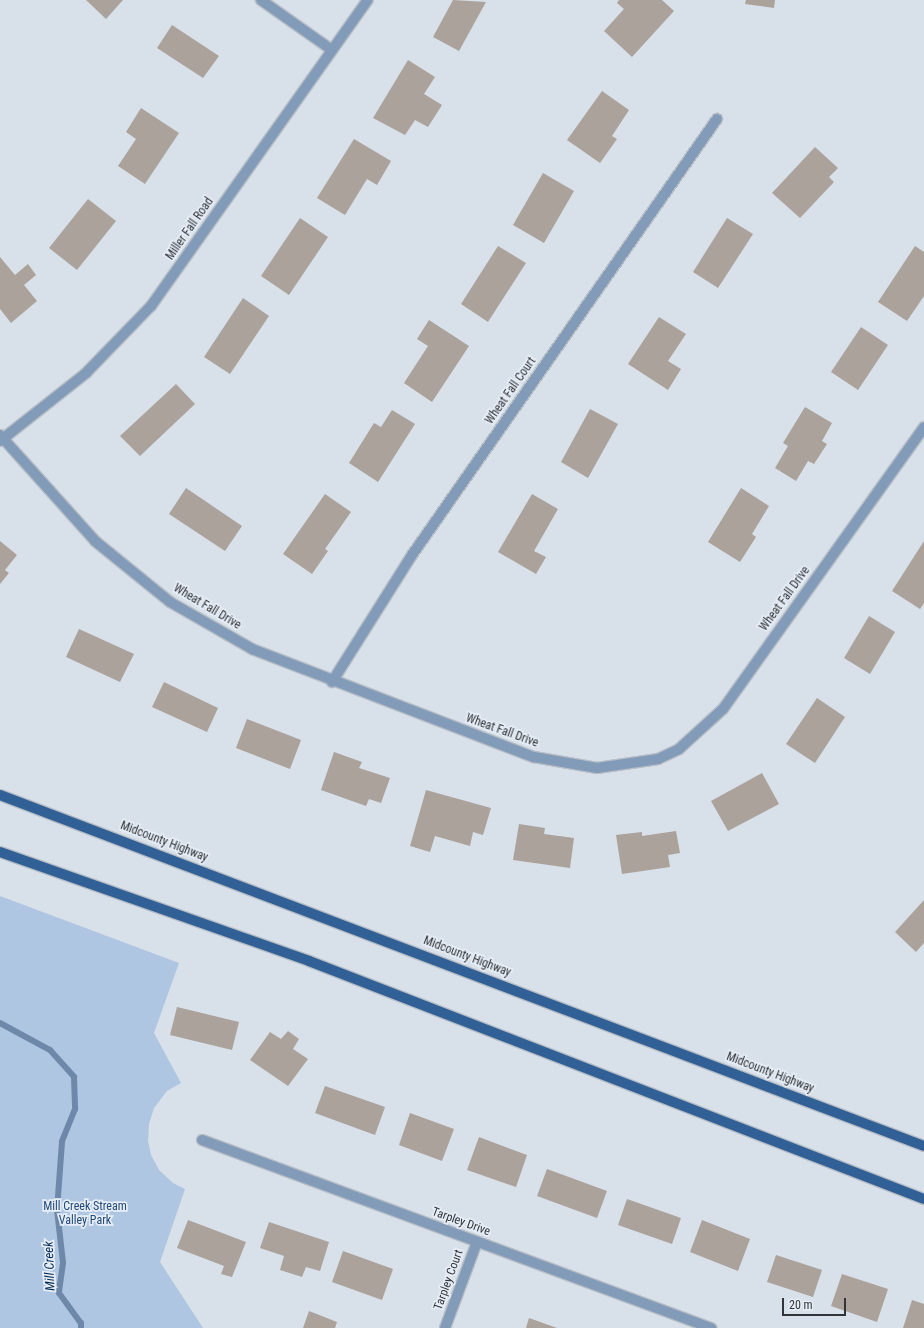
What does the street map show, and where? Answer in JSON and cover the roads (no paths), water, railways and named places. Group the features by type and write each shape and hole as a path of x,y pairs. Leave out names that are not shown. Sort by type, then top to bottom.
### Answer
{"main road":[{"name":"Midcounty Highway","path":"0,794 924,1146"},
{"path":"0,852 309,961 924,1199"}],"street":[{"path":"261,0 332,50"},
{"name":"Miller Fall Road","path":"1,438 86,373 152,306 368,0"},
{"name":"Wheat Fall Court","path":"332,682 412,555 717,119"},
{"name":"Wheat Fall Drive","path":"1,438 95,541 170,602 252,649 332,682 534,757 597,768 658,758 679,749 723,709 924,427"},
{"name":"Tarpley Drive","path":"202,1140 710,1328"},
{"name":"Tarpley Court","path":"445,1328 477,1242"}],"waterway":[{"name":"Mill Creek","path":"0,1023 50,1050 74,1077 75,1109 62,1142 57,1210 63,1263 59,1293 81,1323 81,1328"}],"park label":[{"name":"Mill Creek Stream Valley Park","path":"85,1214"}]}
